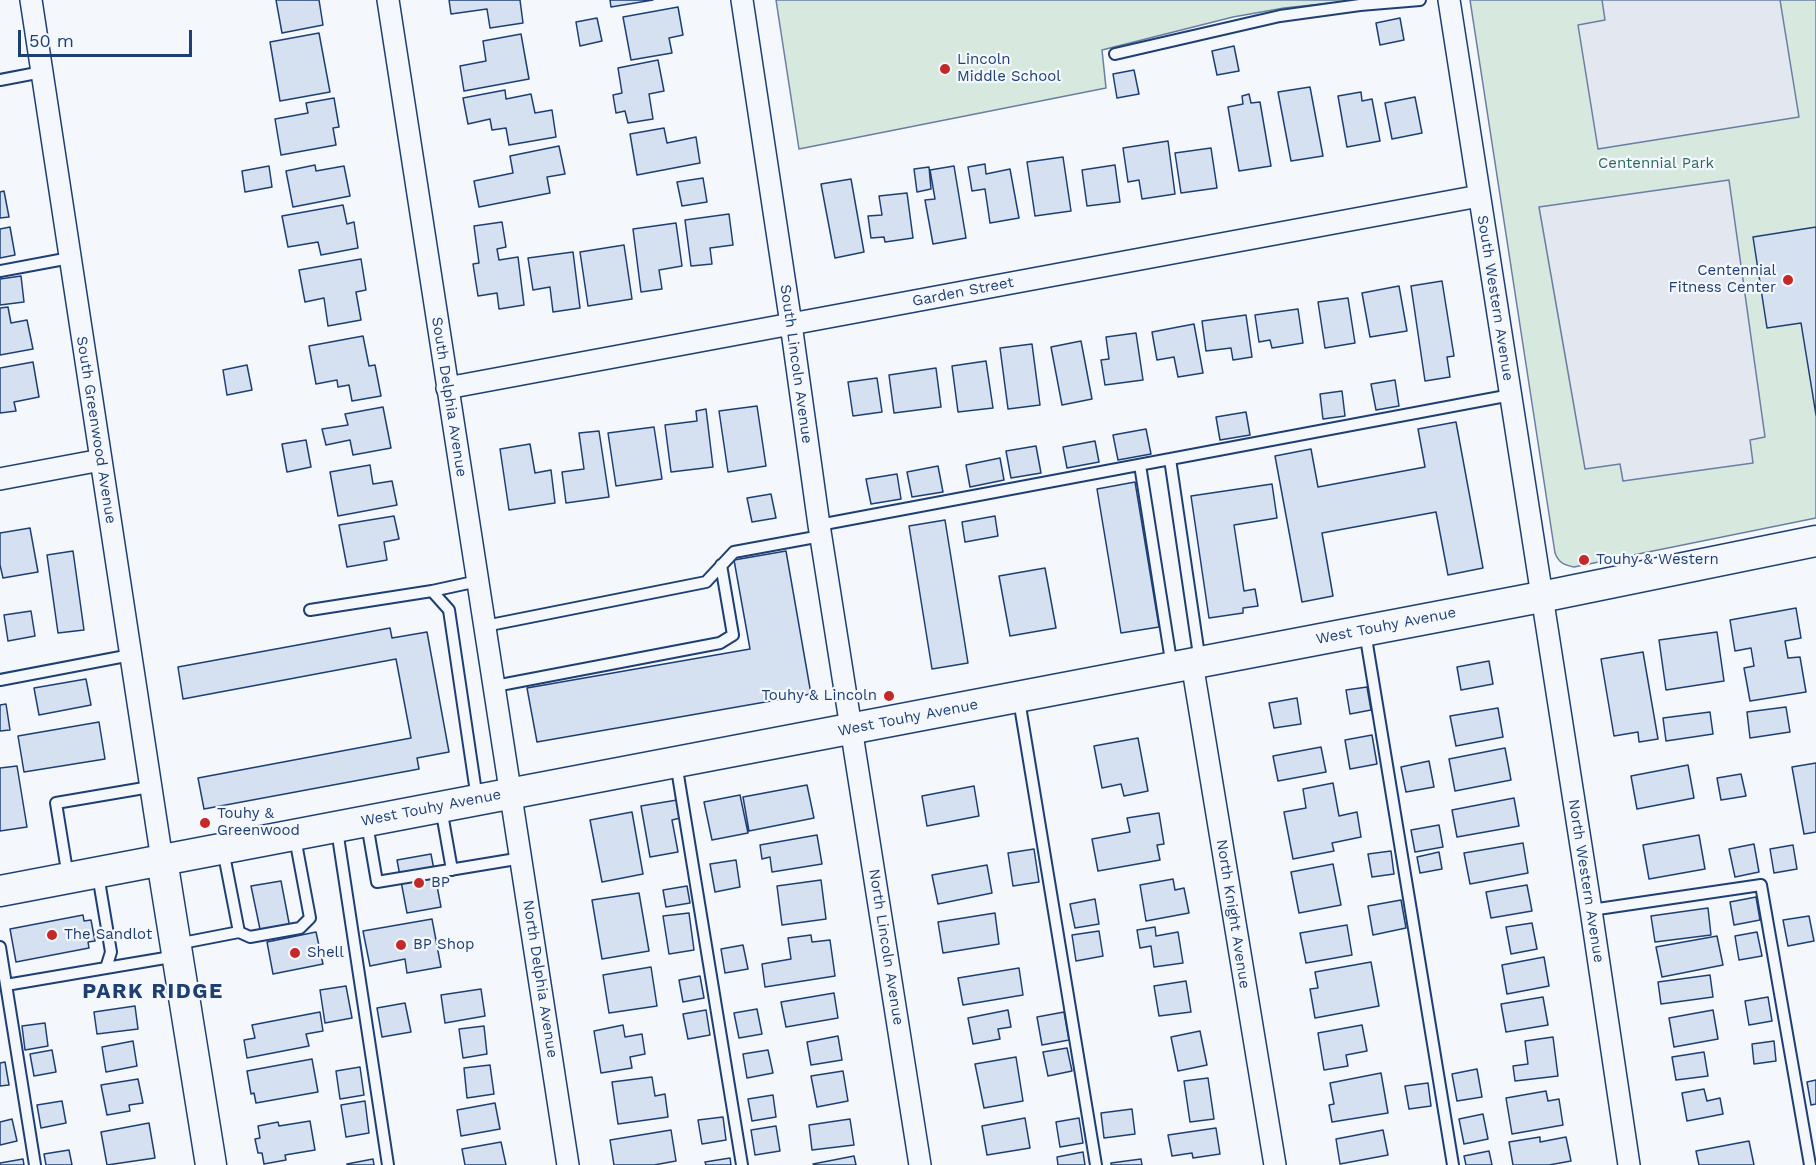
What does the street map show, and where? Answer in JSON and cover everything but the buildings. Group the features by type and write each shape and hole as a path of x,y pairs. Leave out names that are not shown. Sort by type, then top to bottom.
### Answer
{"main road":[{"name":"West Touhy Avenue","path":"0,891 1542,597 1816,541"},
{"path":"162,860 211,1165"}],"street":[{"name":"South Greenwood Avenue","path":"31,0 162,860"},
{"name":"South Delphia Avenue","path":"388,0 512,793"},
{"name":"South Lincoln Avenue","path":"742,0 820,530 852,728"},
{"name":"South Western Avenue","path":"1449,0 1542,597"},
{"name":"Garden Street","path":"447,388 1479,196"},
{"path":"0,479 101,460"},
{"name":"North Western Avenue","path":"1542,597 1592,910 1629,1165"},
{"name":"North Knight Avenue","path":"1188,664 1275,1165"},
{"name":"North Lincoln Avenue","path":"852,728 920,1165"},
{"name":"North Delphia Avenue","path":"512,793 568,1165"}],"lane":[{"path":"1115,54 1280,16 1360,5 1420,0"},
{"path":"0,81 42,72"},
{"path":"0,271 70,258"},
{"path":"485,626 706,582 734,552 820,530 1170,459 1511,396"},
{"path":"1170,459 1188,664"},
{"path":"1140,465 1188,664"},
{"path":"495,686 720,643 733,635 722,565"},
{"path":"310,610 432,591 478,581"},
{"path":"432,591 448,610 477,800"},
{"path":"1365,630 1453,1165"},
{"path":"0,680 131,655"},
{"path":"1019,697 1096,1165"},
{"path":"676,762 742,1165"},
{"path":"68,878 56,803 150,787"},
{"path":"441,806 452,870"},
{"path":"367,821 376,882 522,858"},
{"path":"336,827 388,1165"},
{"path":"6,985 106,968 239,932 250,937 300,928 310,918 294,834"},
{"path":"223,848 239,932"},
{"path":"97,872 111,952 106,968"},
{"path":"1592,910 1761,885 1810,1165"},
{"path":"0,947 35,1165"}],"green space":[{"name":"Lincoln Middle School","path":"776,0 1358,0 1284,8 1233,17 1102,50 1106,88 799,149"},
{"name":"Centennial Park","path":"1470,0 1816,0 1816,518 1574,567 1558,559 1555,553"}],"shaded area":[{"path":"1602,0 1780,0 1799,117 1598,149 1578,25 1605,20"},
{"path":"1729,180 1765,437 1750,440 1753,463 1623,481 1620,464 1585,469 1539,207"}],"place":[{"name":"Lincoln Middle School","path":"945,69"},
{"name":"Centennial Fitness Center","path":"1788,280"},
{"name":"Touhy & Western","path":"1584,560"},
{"name":"Touhy & Lincoln","path":"889,696"},
{"name":"Touhy & Greenwood","path":"205,823"},
{"name":"BP","path":"419,883"},
{"name":"The Sandlot","path":"52,935"},
{"name":"BP Shop","path":"401,945"},
{"name":"Shell","path":"295,953"}],"district":[{"name":"PARK RIDGE","path":"153,992"}]}
